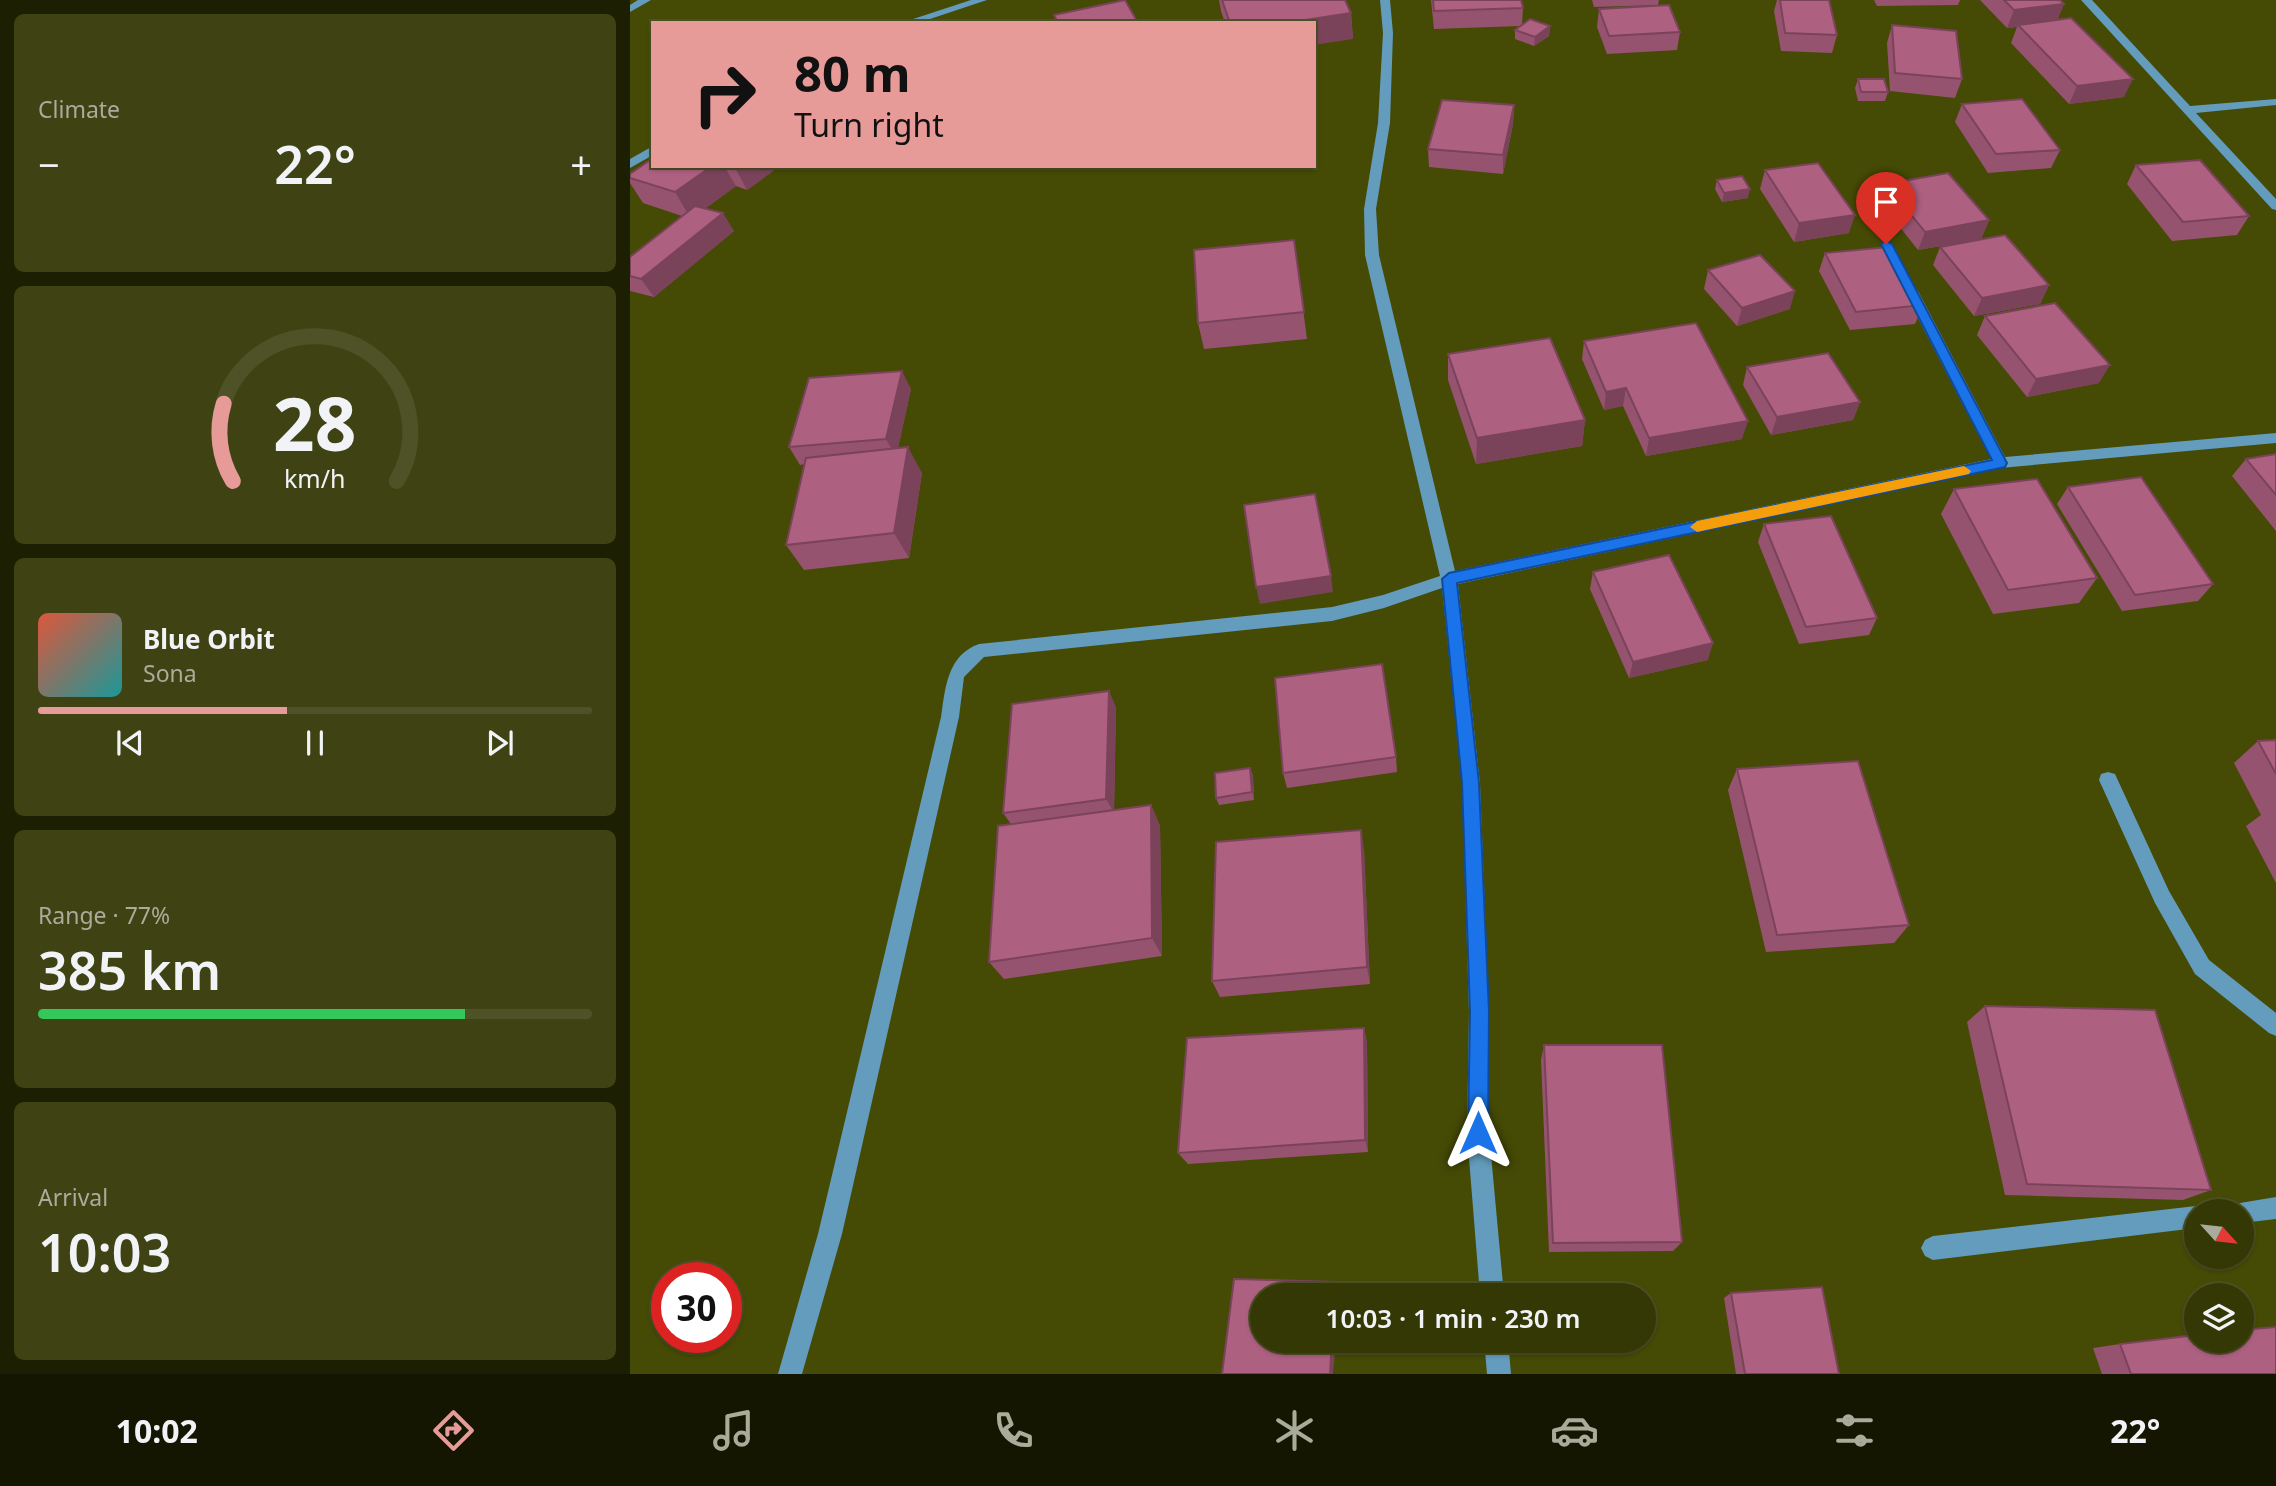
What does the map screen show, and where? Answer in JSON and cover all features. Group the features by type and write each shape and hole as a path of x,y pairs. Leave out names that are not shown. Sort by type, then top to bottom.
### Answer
{"street":[{"path":"630,9 646,0"},
{"path":"913,21 982,0"},
{"path":"1385,0 1388,33 1384,122 1370,209 1372,255 1449,579 1471,783 1479,1012 1478,1133 1491,1283"},
{"path":"2086,0 2276,206"},
{"path":"2188,110 2276,102"},
{"path":"630,164 651,151"},
{"path":"1905,281 2000,463"},
{"path":"790,1374 830,1234 950,717 956,674 979,651 1332,614 1384,601 1449,579 2000,463 2276,438"},
{"path":"2108,780 2162,897 2202,967 2276,1026"},
{"path":"2254,1211 2276,1208"},
{"path":"1933,1248 2184,1218"},
{"path":"1497,1353 1499,1374"}],"building":[{"path":"1125,0 1137,21 1057,21 1054,15"},
{"path":"1222,0 1345,0 1351,13 1299,21 1229,21"},
{"path":"1433,0 1521,0 1523,8 1434,11"},
{"path":"1780,0 1829,0 1837,35 1785,33"},
{"path":"2004,0 2060,0 2064,4 2014,10"},
{"path":"1669,5 1680,32 1609,36 1599,9"},
{"path":"2071,18 2133,79 2077,86 2018,25"},
{"path":"1530,19 1550,26 1535,37 1515,30"},
{"path":"1892,25 1956,31 1962,79 1895,73"},
{"path":"1858,79 1884,79 1888,92 1861,92"},
{"path":"2022,99 2060,150 1996,154 1962,104"},
{"path":"1442,100 1514,105 1503,155 1428,149"},
{"path":"651,159 651,168 709,168 675,192 630,178 630,174"},
{"path":"2200,160 2249,216 2183,222 2136,165"},
{"path":"1818,163 1855,215 1799,223 1765,170"},
{"path":"1948,173 1989,220 1925,232 1886,184"},
{"path":"1742,176 1750,189 1724,193 1717,180"},
{"path":"695,206 723,213 641,279 630,276 630,257"},
{"path":"2005,235 2049,285 1982,298 1940,247"},
{"path":"1294,240 1304,312 1198,323 1194,250"},
{"path":"1888,247 1923,305 1856,312 1825,253"},
{"path":"1760,255 1795,291 1742,308 1708,270"},
{"path":"2055,303 2110,365 2036,379 1985,316"},
{"path":"1696,323 1748,421 1649,438 1626,388 1606,392 1584,341"},
{"path":"1550,338 1585,420 1477,438 1448,354"},
{"path":"1828,353 1860,402 1777,417 1747,367"},
{"path":"902,371 886,439 789,447 809,378"},
{"path":"908,447 894,533 786,545 806,458"},
{"path":"2276,454 2276,495 2246,459"},
{"path":"2141,477 2213,584 2135,595 2068,487"},
{"path":"2037,479 2097,578 2008,590 1954,489"},
{"path":"1315,494 1331,576 1256,587 1244,505"},
{"path":"1831,516 1877,618 1806,627 1764,524"},
{"path":"1669,555 1713,643 1633,662 1593,572"},
{"path":"1382,664 1396,757 1283,773 1275,678"},
{"path":"1109,691 1106,799 1003,813 1012,704"},
{"path":"2276,740 2276,774 2258,741"},
{"path":"1858,761 1909,925 1777,935 1737,769"},
{"path":"1250,768 1252,792 1216,798 1215,773"},
{"path":"1151,805 1152,938 989,962 998,826"},
{"path":"1361,830 1367,967 1212,981 1216,842"},
{"path":"1985,1006 2155,1010 2211,1190 2027,1184"},
{"path":"1364,1028 1365,1140 1178,1153 1187,1038"},
{"path":"1544,1045 1662,1045 1682,1242 1553,1243"},
{"path":"1234,1279 1337,1282 1250,1283 1250,1353 1331,1353 1330,1374 1222,1374"},
{"path":"1822,1287 1839,1374 1745,1374 1731,1293"},
{"path":"2276,1327 2276,1374 2131,1374 2120,1344 2184,1336 2184,1353 2254,1353 2254,1329"}],"slow traffic":[{"path":"1697,527 1964,471"}],"route":[{"path":"1478,1133 1479,1012 1471,783 1449,579 2000,463 1886,244"}]}
